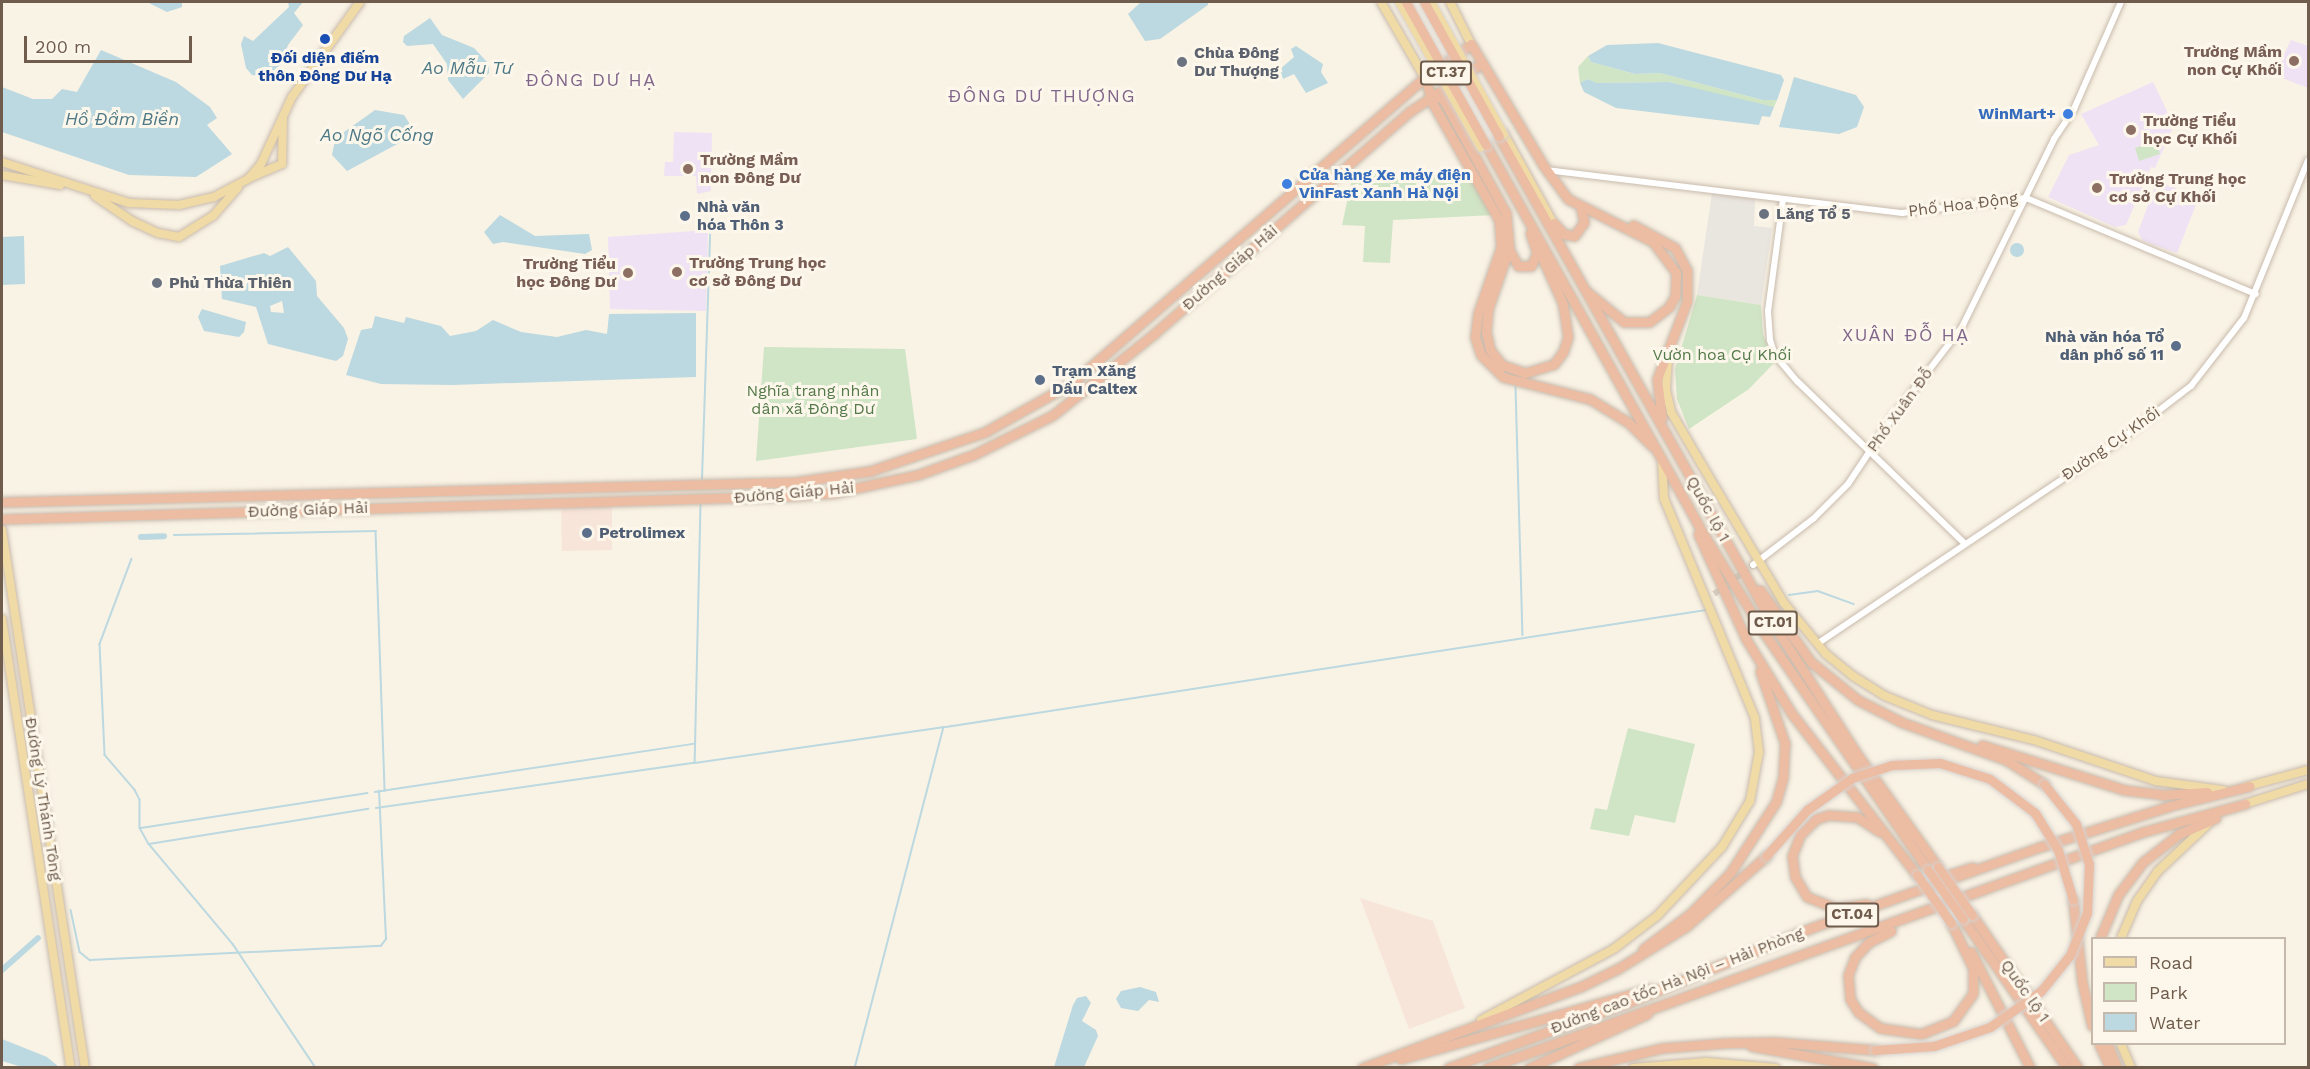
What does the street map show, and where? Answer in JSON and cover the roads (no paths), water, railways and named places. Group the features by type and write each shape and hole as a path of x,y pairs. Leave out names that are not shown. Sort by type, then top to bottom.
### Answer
{"highway":[{"name":"CT.37","path":"1406,2 1483,147"},
{"name":"CT.37","path":"1424,2 1502,136"},
{"name":"Đường Giáp Hải","path":"2,502 795,482 870,471 942,449 985,432 1072,383 1425,78 1471,44"},
{"path":"1471,44 1546,170 1568,199 1581,209 1653,233 1675,248 1683,259 1689,285 1674,338 1661,367 1656,393 1669,439"},
{"name":"Đường Giáp Hải","path":"2,519 789,496 833,493 917,475 973,455 1053,415 1105,375 1433,95 1482,63"},
{"path":"1425,78 1433,95 1433,104 1499,220 1501,247 1478,313 1475,337 1481,356 1503,377 1590,399 1629,423 1662,456"},
{"path":"1433,95 1443,99 1500,199 1508,218 1509,248 1488,309 1487,338 1502,365 1517,372 1536,372 1558,359 1568,337 1563,304 1521,208"},
{"name":"Quốc lộ 1","path":"1502,136 1564,254 1791,654 1933,869"},
{"name":"Quốc lộ 1","path":"1483,147 1500,169 1662,456 1688,507 1762,630 1933,869"},
{"path":"1509,248 1518,266 1528,268 1536,261 1537,253 1521,208"},
{"path":"1554,223 1564,234 1574,236 1584,222 1581,209"},
{"path":"1586,291 1612,316 1636,324 1660,316 1675,296 1676,272 1663,250 1604,218"},
{"path":"218,497 218,513"},
{"path":"1619,968 1678,923 1720,884 1756,838 1776,802 1784,770 1783,734 1746,639 1712,570 1688,507"},
{"path":"1578,1068 1662,1048 1725,1043 1774,1042 1875,1050 1934,1046 1990,1027 2041,991 2070,955 2087,913 2090,864 2076,824 2044,784 2006,760 1873,709 1818,669 1722,533"},
{"path":"1746,639 1803,730 1917,875 1951,923 1989,982 2030,1068"},
{"path":"1946,737 2125,790 2163,795 2216,791"},
{"path":"1619,968 1688,926 1766,855 1807,810 1852,778 1892,765 1940,763 1990,779 2035,813 2062,859 2073,900 2082,982 2091,1022"},
{"name":"Đường cao tốc Hà Nội – Hải Phòng","path":"1448,1068 1812,928 2040,847 2170,806 2250,786"},
{"path":"2101,937 2118,895 2143,862 2179,834 2245,804"},
{"name":"Đường cao tốc Hà Nội – Hải Phòng","path":"1487,1068 2143,832 2245,804"},
{"path":"1897,850 1865,820 1851,815 1828,815 1816,819 1800,834 1792,856 1793,870 1807,897 1827,906 1848,909 2040,847"},
{"name":"CT.01","path":"1933,869 1967,917"},
{"path":"1951,923 1970,962 1975,982 1970,1002 1958,1017 1936,1030 1911,1034 1888,1031 1858,1012 1848,984 1851,966 1861,949 1879,936 1946,910 1969,896"},
{"name":"Quốc lộ 1","path":"1967,917 2067,1068"},
{"name":"Quốc lộ 1","path":"1967,917 2078,1068"},
{"name":"Đường cao tốc Hà Nội – Hải Phòng","path":"1362,1068 1581,986 1619,968"},
{"path":"1369,1068 1664,986"},
{"path":"1530,1068 1669,1002"},
{"path":"1725,1043 1873,1068"},
{"path":"2099,1045 2110,1068"},
{"path":"2107,1045 2117,1068"}],"main road":[{"path":"249,178 269,150 283,113 360,2"},
{"path":"1381,2 1425,78"},
{"path":"1399,2 1483,147"},
{"path":"1431,2 1502,136 1554,223 1564,254"},
{"path":"1450,2 1471,44"},
{"path":"2,162 129,203 179,205 197,203 282,164 283,113"},
{"path":"2,175 78,188"},
{"path":"90,192 132,221 158,233 179,237 213,216 240,184"},
{"path":"1674,338 1666,368 1671,412 1756,563 1817,644 1853,676 1917,710 2034,740 2156,781 2216,791 2250,786 2308,770"},
{"path":"1462,1030 1615,948 1657,916 1699,874 1739,824 1756,777 1757,731 1745,688 1710,597 1664,498 1662,456"},
{"name":"Đường Lý Thánh Tông","path":"2,530 85,1068"},
{"name":"Đường Lý Thánh Tông","path":"2,619 71,1068"},
{"path":"2245,804 2308,784"},
{"path":"2122,937 2137,901 2157,872 2188,839 2218,817"},
{"path":"52,947 66,944"},
{"path":"2121,1045 2131,1068"},
{"path":"1633,1068 1706,1062 1776,1068"}],"street":[{"name":"Phố Xuân Đỗ","path":"1756,563 1813,519 1848,484 1962,327 2054,139 2074,109 2121,2"},
{"name":"Đường Cự Khối","path":"1817,644 1964,543 2119,441 2175,399 2228,342 2256,294 2308,160"},
{"name":"Phố Hoa Động","path":"1546,170 1902,213 2026,198 2256,294"},
{"path":"1783,199 1768,311 1771,345 1790,374 1964,543"},
{"path":"2014,199 2021,208"}],"water":[{"path":"147,2 182,2 182,7 167,12"},
{"path":"288,2 303,2 294,13 303,25 288,45 283,63 265,77 252,75 246,68 241,44 244,36 253,41 289,7"},
{"path":"1141,2 1208,2 1208,5 1160,39 1145,41 1128,14"},
{"name":"Ao Mẫu Tư","path":"430,18 442,35 474,48 489,64 489,73 463,99 448,80 447,64 433,44 407,46 403,42 404,36"},
{"path":"1658,43 1781,75 1784,80 1777,100 1763,100 1660,73 1635,74 1591,62 1588,56 1607,45"},
{"path":"1296,46 1323,64 1321,72 1328,83 1306,93 1294,74 1283,79 1280,69 1294,57 1291,49"},
{"name":"Hồ Đầm Biền","path":"101,50 176,82 210,107 217,118 207,125 232,154 196,177 129,175 2,132 2,87 33,99 52,99 62,89 77,92"},
{"path":"1794,77 1856,95 1864,107 1857,127 1839,134 1779,127"},
{"path":"1587,79 1597,83 1669,82 1774,107 1770,117 1762,116 1759,125 1616,108 1584,92 1580,83"},
{"name":"Ao Ngõ Cống","path":"375,110 404,115 416,134 347,171 332,155 334,145 340,135"},
{"path":"500,215 535,236 589,234 592,250 585,254 503,242 493,244 484,232"},
{"path":"24,236 25,284 2,285 2,237"},
{"path":"2014,243 2020,243 2024,250 2020,257 2014,257 2010,253 2010,247"},
{"path":"288,247 316,281 317,296 344,328 348,339 343,356 336,361 268,344 256,307 222,299 220,266 264,253 270,256","holes":["282,301 284,313 271,312 270,306"]},
{"path":"202,309 246,322 244,332 239,337 204,331 198,317"},
{"path":"696,313 696,377 452,385 381,384 346,375 361,330 372,328 375,316 404,323 406,317 441,326 450,336 476,331 493,320 521,332 557,337 586,330 607,334 609,314"},
{"path":"1140,987 1156,992 1159,1002 1149,1000 1138,1011 1121,1008 1116,999 1121,991"},
{"path":"1086,996 1091,1003 1082,1021 1096,1030 1098,1036 1084,1067 1054,1067 1073,1005 1077,998"},
{"path":"2,1039 47,1057 59,1067 22,1067 2,1061"}],"waterway":[{"path":"702,479 710,235"},
{"path":"1516,387 1523,635"},
{"path":"701,504 695,763 944,727 855,1068"},
{"path":"174,535 376,531 385,791"},
{"path":"141,537 164,536"},
{"path":"132,559 100,644 105,755 135,790 140,800 140,828 149,844 233,944 316,1068"},
{"path":"1789,595 1818,591 1854,604"},
{"path":"946,727 1706,610"},
{"path":"375,792 694,744"},
{"path":"376,808 694,763"},
{"path":"71,910 80,952 90,960 381,946 386,939 379,791"},
{"path":"141,828 367,793"},
{"path":"149,844 368,809"},
{"path":"2,970 38,938"}],"tunnel":[{"path":"1714,594 1753,565"}],"place":[{"name":"Đối diện điếm thôn Đông Dư Hạ","path":"325,39"},
{"name":"Trường Mầm non Cự Khối","path":"2294,61"},
{"name":"Chùa Đông Dư Thượng","path":"1182,62"},
{"name":"WinMart+","path":"2068,114"},
{"name":"Trường Tiểu học Cự Khối","path":"2131,130"},
{"name":"Trường Mầm non Đông Dư","path":"688,169"},
{"name":"Cửa hàng Xe máy điện VinFast Xanh Hà Nội","path":"1287,184"},
{"name":"Trường Trung học cơ sở Cự Khối","path":"2097,188"},
{"name":"Lăng Tổ 5","path":"1764,214"},
{"name":"Nhà văn hóa Thôn 3","path":"685,216"},
{"name":"Trường Trung học cơ sở Đông Dư","path":"677,272"},
{"name":"Trường Tiểu học Đông Dư","path":"628,273"},
{"name":"Phủ Thừa Thiên","path":"157,283"},
{"name":"Nhà văn hóa Tổ dân phố số 11","path":"2176,346"},
{"name":"Trạm Xăng Dầu Caltex","path":"1040,380"},
{"name":"Petrolimex","path":"587,533"}],"district":[{"name":"ĐÔNG DƯ HẠ","path":"591,80"},
{"name":"ĐÔNG DƯ THƯỢNG","path":"1042,96"},
{"name":"XUÂN ĐỖ HẠ","path":"1906,335"}],"park label":[{"name":"Vườn hoa Cự Khối","path":"1722,355"},
{"name":"Nghĩa trang nhân dân xã Đông Dư","path":"813,400"}]}
